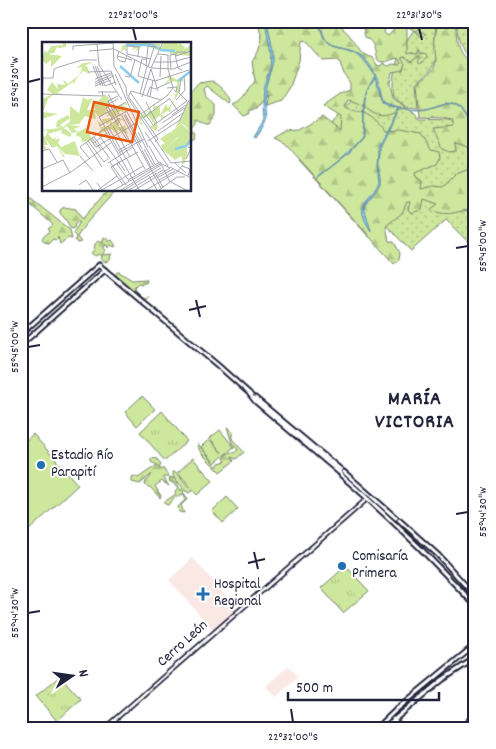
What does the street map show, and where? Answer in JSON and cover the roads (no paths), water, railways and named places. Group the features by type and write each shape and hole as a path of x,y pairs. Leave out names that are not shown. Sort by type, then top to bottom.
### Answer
{"main road":[{"path":"21,334 99,265 254,398 255,401 342,473 420,548 475,605"},
{"path":"21,346 105,270"},
{"path":"368,497 398,519 438,555 475,596"},
{"path":"394,523 394,519 398,519"},
{"path":"377,728 475,645"},
{"path":"384,728 442,680 475,658"},
{"path":"462,728 475,714"},
{"path":"392,720 397,728"},
{"path":"392,720 403,728"},
{"path":"468,728 475,720"}],"street":[{"name":"Cerro León","path":"105,728 368,497"}],"water":[{"path":"265,21 267,21 273,51 273,62 266,86 264,102 266,119 255,138 253,137 263,121 263,88 270,68 271,54"},
{"path":"318,21 328,42 334,46 358,53 370,65 378,79 384,103 398,108 383,104 375,77 367,91 375,76 362,58 354,53 333,46 328,43 323,36"},
{"path":"366,94 363,137 348,154 317,178 345,155 362,137 363,113"},
{"path":"446,103 453,104 460,108 469,121 475,125 469,122 460,109 450,104 416,110"},
{"path":"399,108 379,147 380,183 364,207 371,231 363,214 363,208 364,203 379,182 377,147"}],"place":[{"name":"Estadio Río Parapití","path":"41,465"},
{"name":"Comisaría Primera","path":"342,566"},
{"name":"Hospital Regional","path":"203,594"}],"district":[{"name":"MARÍA VICTORIA","path":"415,412"}]}
